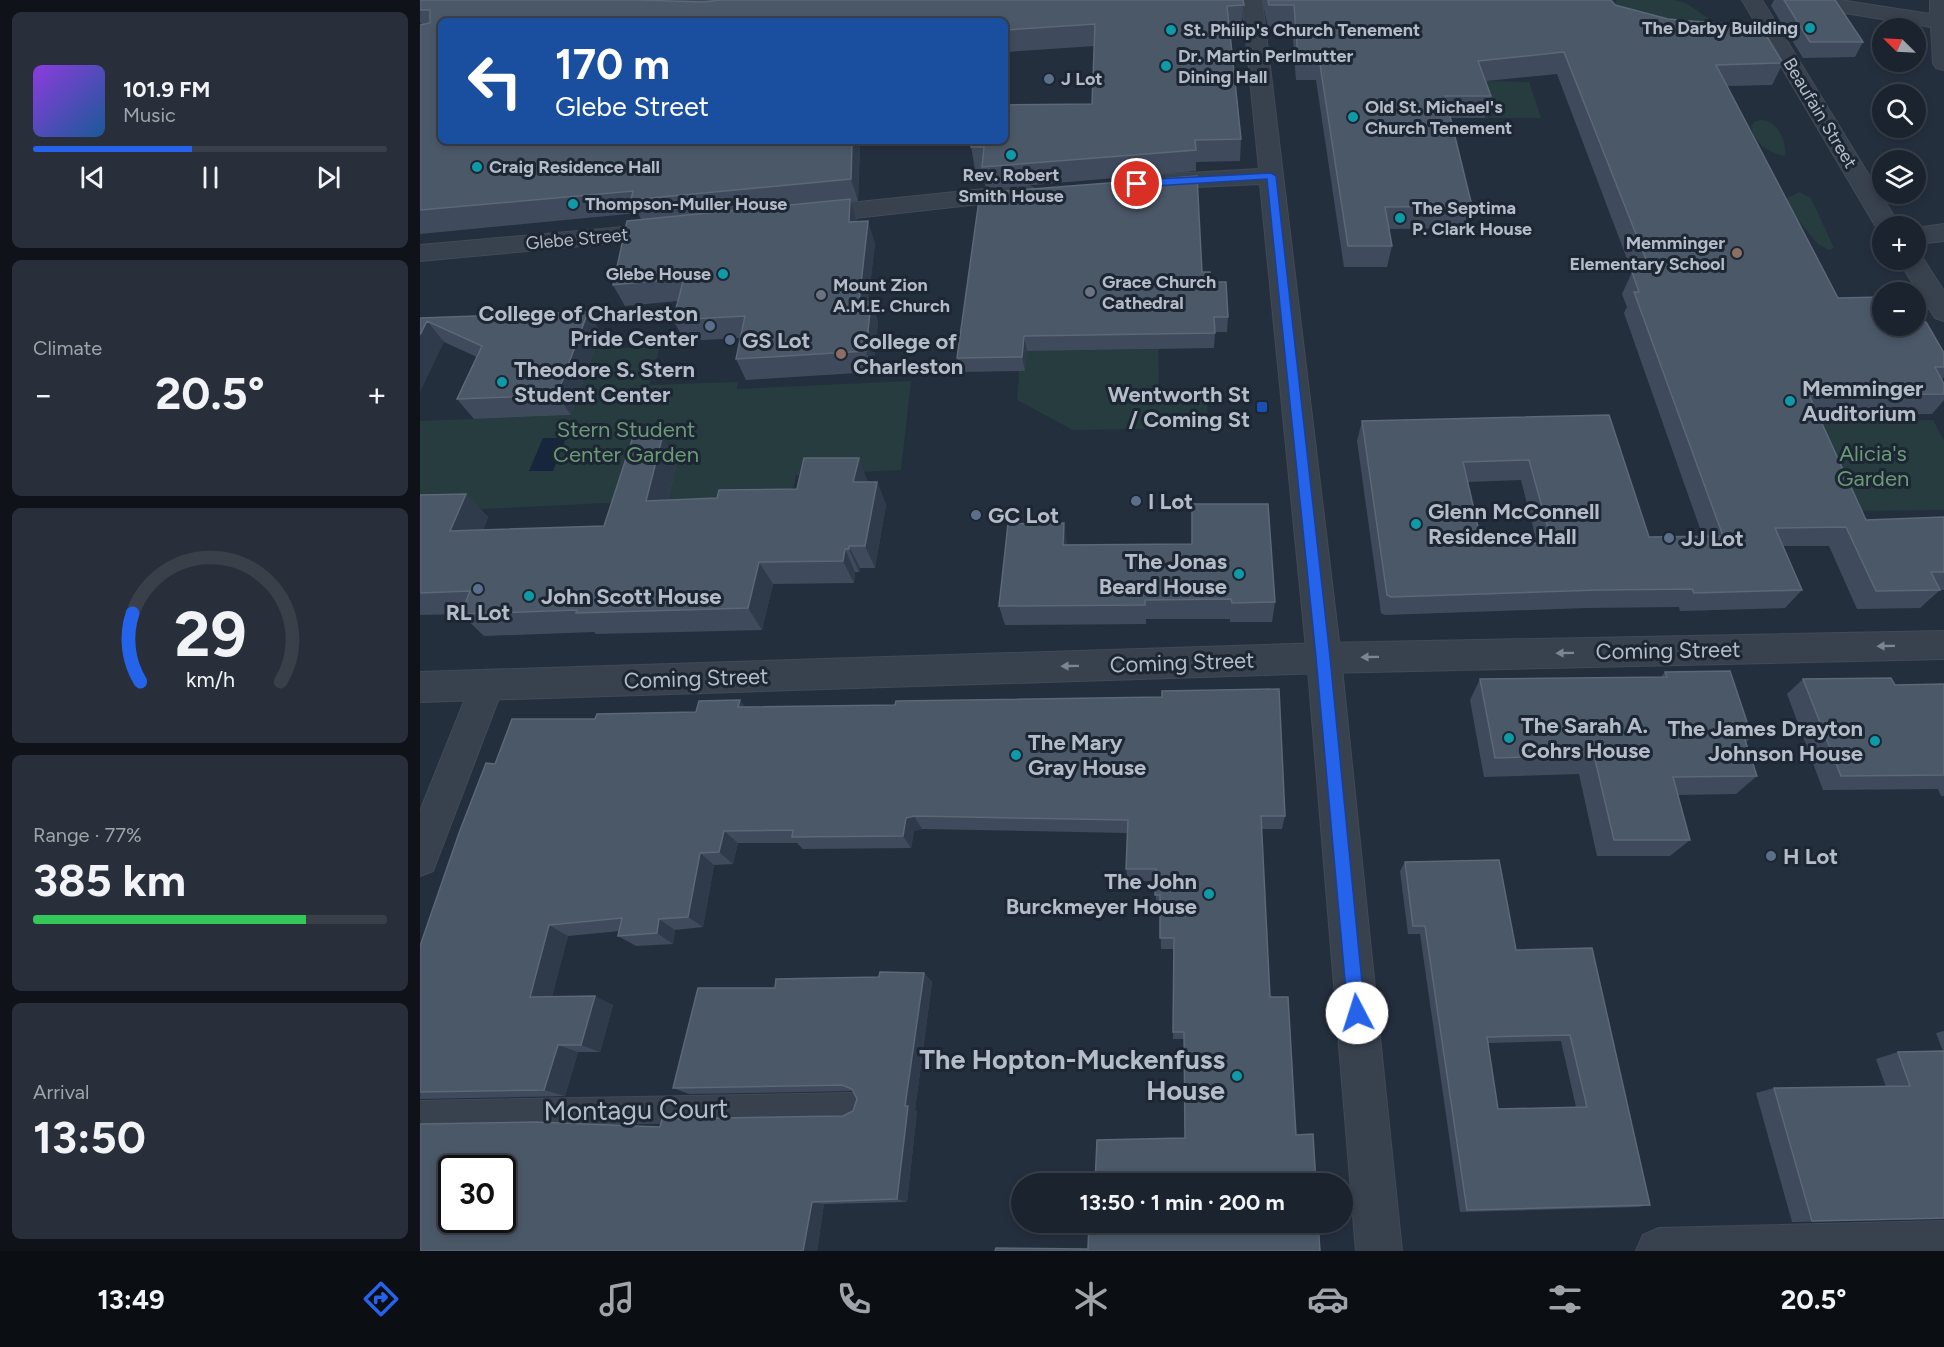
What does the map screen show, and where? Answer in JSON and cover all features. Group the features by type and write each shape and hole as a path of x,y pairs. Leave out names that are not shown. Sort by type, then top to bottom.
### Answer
{"street":[{"path":"1252,0 1323,657 1379,1251"},
{"name":"Beaufain Street","path":"1752,0 1882,216"},
{"path":"1802,0 1943,23"},
{"path":"1939,0 1943,23 1944,63"},
{"path":"1124,185 1271,176"},
{"path":"792,217 1045,191"},
{"name":"Glebe Street","path":"420,253 695,229"},
{"path":"1926,236 1944,232"},
{"path":"1917,270 1944,312"},
{"name":"Coming Street","path":"420,687 1323,657 1944,645"},
{"path":"420,858 487,685"},
{"path":"1659,1251 1944,1244"}],"lane":[{"name":"Montagu Court","path":"420,1114 853,1106"}],"green space":[{"path":"1617,0 1674,0 1686,3 1711,20 1716,30 1612,6"},
{"path":"1490,81 1529,82 1541,118 1472,118 1463,84"},
{"path":"1760,120 1771,123 1780,132 1785,156 1768,150 1759,143 1751,127 1754,122"},
{"path":"1799,192 1811,198 1834,248 1829,250 1818,244 1782,201"},
{"name":"Stern Student Center Garden","path":"660,347 649,385 738,382 737,389 911,381 901,470 796,475 792,494 420,512 420,421 571,415 595,349"},
{"path":"1158,349 1159,390 1207,390 1208,428 1073,430 1017,400 1019,371 1025,371 1027,351"},
{"name":"Alicia's Garden","path":"1933,420 1944,441 1944,510 1841,511 1802,421"}],"water":[{"path":"543,438 566,438 553,471 529,471"}],"building":[{"path":"420,0 703,2 721,0 1243,0 1244,5 1227,6 1241,139 1195,140 1196,150 982,167 984,147 971,147 972,144 1008,144 1008,105 1092,104 1095,24 1008,30 1008,18 438,18 438,144 852,144 851,179 631,200 633,191 420,210 420,25 430,23 430,10 420,10"},
{"path":"1268,0 1611,0 1615,5 1668,19 1727,24 1731,31 1763,30 1783,63 1716,65 1838,298 1872,297 1872,336 1926,336 1926,322 1944,353 1944,367 1935,367 1944,384 1944,394 1809,395 1866,520 1944,517 1944,572 1931,572 1940,590 1876,591 1846,527 1775,528 1802,590 1694,593 1692,589 1598,590 1391,597 1387,595 1362,421 1609,415 1649,537 1723,536 1634,292 1639,292 1632,272 1651,272 1564,52 1478,61 1491,96 1445,96 1472,206 1385,207 1392,246 1348,246 1319,58 1298,58 1294,5 1269,5","holes":["1529,460 1552,543 1482,544 1463,462"]},
{"path":"1784,0 1835,0 1863,42 1810,42"},
{"name":"Grace Church Cathedral","path":"1197,176 1202,272 1210,272 1211,282 1226,282 1228,317 1214,317 1215,333 1024,336 1022,357 957,358 980,193"},
{"path":"850,199 849,222 868,221 859,302 871,301 866,351 736,359 745,316 673,320 684,278 613,285 627,221"},
{"path":"588,312 557,395 457,399 482,346 427,321 420,335 420,318"},
{"path":"635,431 662,438 646,501 717,498 719,490 797,489 804,458 859,458 853,482 877,482 865,546 849,546 849,549 845,549 843,561 759,562 748,608 461,614 470,591 420,593 420,495 466,494 450,531 604,526"},
{"path":"1192,504 1268,504 1275,602 1232,603 1231,599 1145,600 1145,605 999,606 1008,524 1064,523 1063,545 1192,544"},
{"path":"1730,671 1752,737 1744,737 1757,776 1673,777 1690,840 1614,840 1594,755 1495,758 1480,679 1667,677 1665,672"},
{"path":"1891,678 1895,685 1944,684 1944,775 1841,776 1803,679"},
{"path":"1279,689 1285,816 1261,816 1270,997 1288,997 1296,1135 1313,1134 1315,1173 1096,1173 1097,1140 1185,1138 1184,1032 1173,1032 1174,938 1160,938 1160,895 1155,895 1156,869 1126,869 1128,820 914,816 906,818 903,836 792,837 793,830 724,831 719,852 700,853 688,917 659,919 657,933 618,936 622,918 549,925 530,997 595,996 581,1045 558,1045 544,1090 420,1092 420,946 486,763 495,764 512,719 595,719 597,714 696,712 699,701 740,700 738,707 895,705 896,701 1162,697 1162,691"},
{"path":"1499,860 1516,950 1592,948 1650,1205 1467,1210 1425,926 1413,926 1405,862","holes":["1570,1035 1587,1107 1498,1109 1487,1037"]},
{"path":"880,972 924,973 905,1106 908,1106 897,1199 812,1202 803,1251 420,1251 420,1124 535,1122 660,1127 662,1119 843,1116 853,1111 857,1099 852,1089 842,1085 673,1088 698,988 775,988 776,979 879,977"},
{"path":"1944,1051 1944,1218 1812,1221 1774,1088 1910,1086 1898,1052"},
{"path":"1089,1233 1319,1233 1320,1251 995,1251 996,1248 1088,1249"}],"place":[{"name":"The Darby Building","path":"1810,28"},
{"name":"St. Philip's Church Tenement","path":"1171,30"},
{"name":"Dr. Martin Perlmutter Dining Hall","path":"1166,66"},
{"name":"J Lot","path":"1049,79"},
{"name":"Old St. Michael's Church Tenement","path":"1353,117"},
{"name":"Rev. Robert Smith House","path":"1011,155"},
{"name":"Craig Residence Hall","path":"477,167"},
{"name":"Thompson-Muller House","path":"573,204"},
{"name":"The Septima P. Clark House","path":"1400,218"},
{"name":"Memminger Elementary School","path":"1737,253"},
{"name":"Glebe House","path":"723,274"},
{"name":"Grace Church Cathedral","path":"1090,292"},
{"name":"Mount Zion A.M.E. Church","path":"821,295"},
{"name":"College of Charleston Pride Center","path":"710,326"},
{"name":"GS Lot","path":"730,340"},
{"name":"College of Charleston","path":"841,354"},
{"name":"Theodore S. Stern Student Center","path":"502,382"},
{"name":"Memminger Auditorium","path":"1790,401"},
{"name":"Wentworth St / Coming St","path":"1262,407"},
{"name":"I Lot","path":"1136,501"},
{"name":"GC Lot","path":"976,515"},
{"name":"Glenn McConnell Residence Hall","path":"1416,524"},
{"name":"JJ Lot","path":"1669,538"},
{"name":"The Jonas Beard House","path":"1239,574"},
{"name":"RL Lot","path":"478,589"},
{"name":"John Scott House","path":"529,596"},
{"name":"The Sarah A. Cohrs House","path":"1509,738"},
{"name":"The James Drayton Johnson House","path":"1875,741"},
{"name":"The Mary Gray House","path":"1016,755"},
{"name":"H Lot","path":"1771,856"},
{"name":"The John Burckmeyer House","path":"1209,894"},
{"name":"The Hopton-Muckenfuss House","path":"1237,1076"}],"route":[{"path":"1137,184 1271,176 1323,657 1357,1013"}]}
